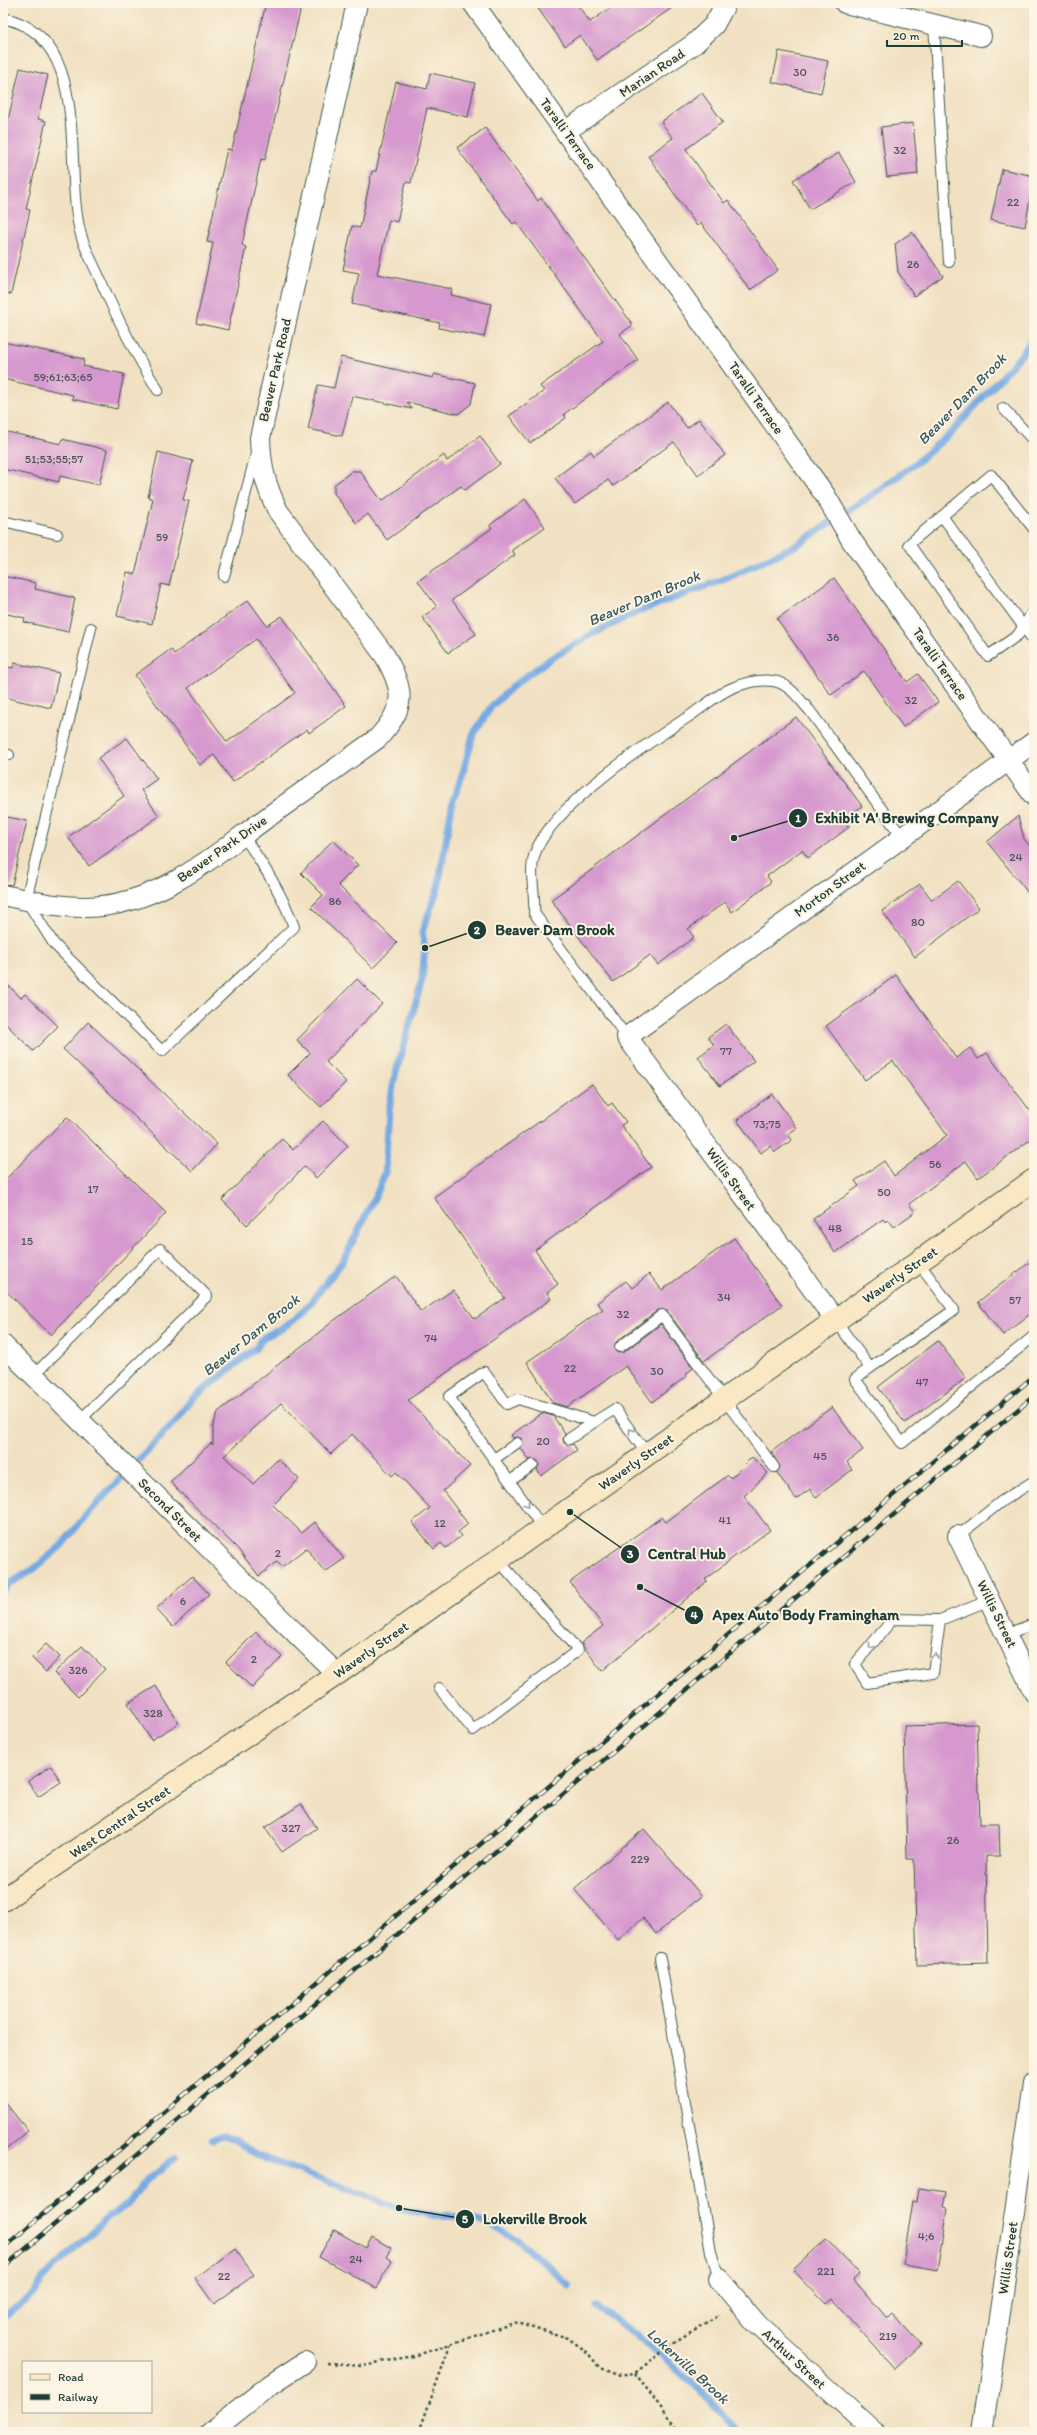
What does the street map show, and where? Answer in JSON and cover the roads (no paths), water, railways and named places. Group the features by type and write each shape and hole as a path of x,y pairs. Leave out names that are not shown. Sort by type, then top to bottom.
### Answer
{"main road":[{"name":"Waverly Street","path":"236,1743 498,1560 1034,1180"},
{"name":"West Central Street","path":"3,1900 236,1743"}],"street":[{"name":"Beaver Park Road","path":"357,3 260,438 261,466 267,489 278,511 385,656 398,680 400,701"},
{"name":"Taralli Terrace","path":"473,3 566,131 825,496 852,541 1034,796"},
{"name":"Marian Road","path":"566,131 694,44 714,25 726,3"},
{"path":"845,3 981,36"},
{"name":"Beaver Park Drive","path":"3,895 74,908 102,906 129,901 156,891 183,878 378,738 393,722 400,701"},
{"name":"Morton Street","path":"627,1037 1034,742"},
{"name":"Willis Street","path":"627,1037 836,1321"},
{"name":"Second Street","path":"3,1345 336,1674"},
{"name":"Willis Street","path":"958,1536 1032,1684"},
{"name":"Willis Street","path":"982,2432 1034,2084"},
{"name":"Arthur Street","path":"719,2279 738,2302 787,2353 875,2432"},
{"path":"211,2432 270,2385 305,2362"}],"lane":[{"path":"3,18 30,28 47,41 59,65 68,102 74,151 76,212 81,236 115,314 158,390"},
{"path":"934,24 949,262"},
{"path":"1003,408 1034,441"},
{"path":"224,576 260,438"},
{"path":"1034,529 991,475 909,544 988,656 1011,641 1024,628 1034,610"},
{"path":"942,516 1034,640"},
{"path":"3,521 57,534"},
{"path":"91,628 26,900 54,944 162,1051 294,927 286,905 276,886 243,835"},
{"path":"627,1037 534,913 535,900 532,875 535,853 551,827 579,796 663,733 732,688 759,681 775,681 794,691 902,837"},
{"path":"34,1375 160,1249 207,1296 80,1420"},
{"path":"918,1262 954,1310 855,1379 902,1443 1034,1336"},
{"path":"620,1347 662,1315 774,1467"},
{"path":"836,1321 870,1368"},
{"path":"543,1528 449,1396 484,1372 507,1404 518,1399 594,1422"},
{"path":"569,1439 615,1408 647,1454"},
{"path":"554,1418 563,1413"},
{"path":"494,1459 517,1443"},
{"path":"510,1481 533,1465"},
{"path":"958,1536 1002,1501 1034,1481"},
{"path":"439,1688 473,1730 578,1650 498,1560"},
{"path":"940,1620 933,1673 867,1683 855,1664 893,1619 940,1620 990,1600"},
{"path":"1006,1634 1034,1624"},
{"path":"660,1958 711,2252 719,2279"}],"waterway":[{"name":"Beaver Dam Brook","path":"3,1592 9,1584 34,1569 61,1546 88,1513 178,1418 191,1400 256,1348 264,1337 283,1328 305,1310 343,1261 377,1193 385,1173 389,1111 394,1080 422,980 425,948 422,932 438,888 453,800 463,773 473,735 491,707 514,685 550,659 594,633 637,612 725,579 797,545 869,497 916,463 953,431 1021,355 1034,337"},
{"name":"Lokerville Brook","path":"212,2140 223,2136 235,2140 256,2155 399,2208 438,2216 465,2217 488,2224 518,2240 569,2285"},
{"name":"Lokerville Brook","path":"3,2317 34,2294 45,2276 108,2217 128,2204 148,2178 176,2158"},
{"name":"Lokerville Brook","path":"597,2307 616,2320 672,2365 690,2381 739,2432"}],"railway":[{"path":"3,2248 1034,1376"},
{"path":"3,2268 1034,1396"}],"place":[{"name":"Exhibit 'A' Brewing Company","path":"734,838"},
{"name":"Beaver Dam Brook","path":"425,948"},
{"name":"Central Hub","path":"570,1512"},
{"name":"Apex Auto Body Framingham","path":"640,1587"},
{"name":"Lokerville Brook","path":"399,2208"}]}
